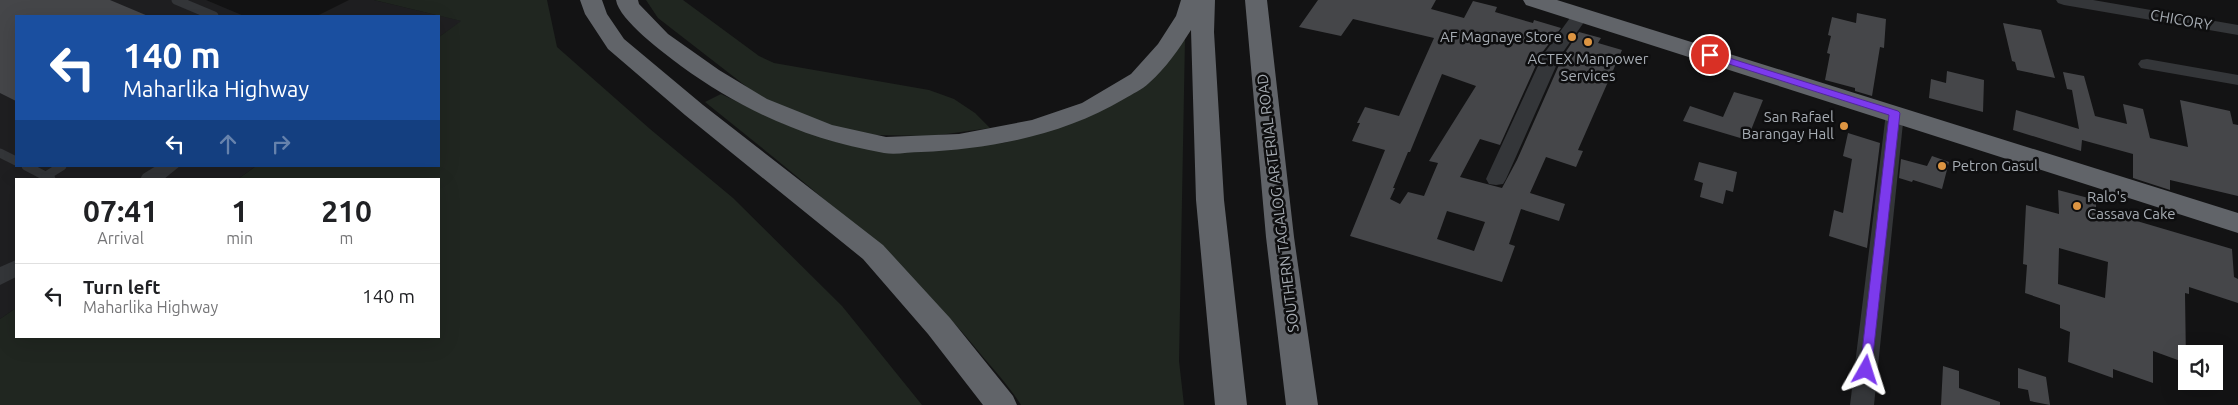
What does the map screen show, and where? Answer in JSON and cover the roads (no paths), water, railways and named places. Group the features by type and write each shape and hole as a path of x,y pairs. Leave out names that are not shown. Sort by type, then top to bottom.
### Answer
{"highway":[{"path":"591,0 596,14 616,44 694,110 874,252 939,326 1001,405"},
{"path":"627,0 628,6 660,39 710,75 758,104 824,132 886,145 959,142 1037,127 1091,108 1140,79 1168,48 1187,16 1192,0"},
{"path":"1204,0 1202,32 1210,200 1231,405"},
{"name":"SOUTHERN TAGALOG ARTERIAL ROAD","path":"1256,0 1280,237 1302,405"},
{"path":"1534,0 1569,8 2238,222"}],"street":[{"name":"CHICORY","path":"2064,0 2238,30"},
{"path":"1496,179 1552,55 1569,8"},
{"path":"2147,64 2238,80"},
{"path":"1862,405 1895,113"},
{"path":"152,178 168,167"},
{"path":"0,277 15,268"}],"lane":[{"path":"176,0 212,15"},
{"path":"0,153 15,160"},
{"path":"28,167 48,177 61,167"}],"place":[{"name":"AF Magnaye Store","path":"1572,37"},
{"name":"ACTEX Manpower Services","path":"1588,42"},
{"name":"San Rafael Barangay Hall","path":"1844,126"},
{"name":"Petron Gasul","path":"1942,166"},
{"name":"Ralo's Cassava Cake","path":"2077,206"}]}
